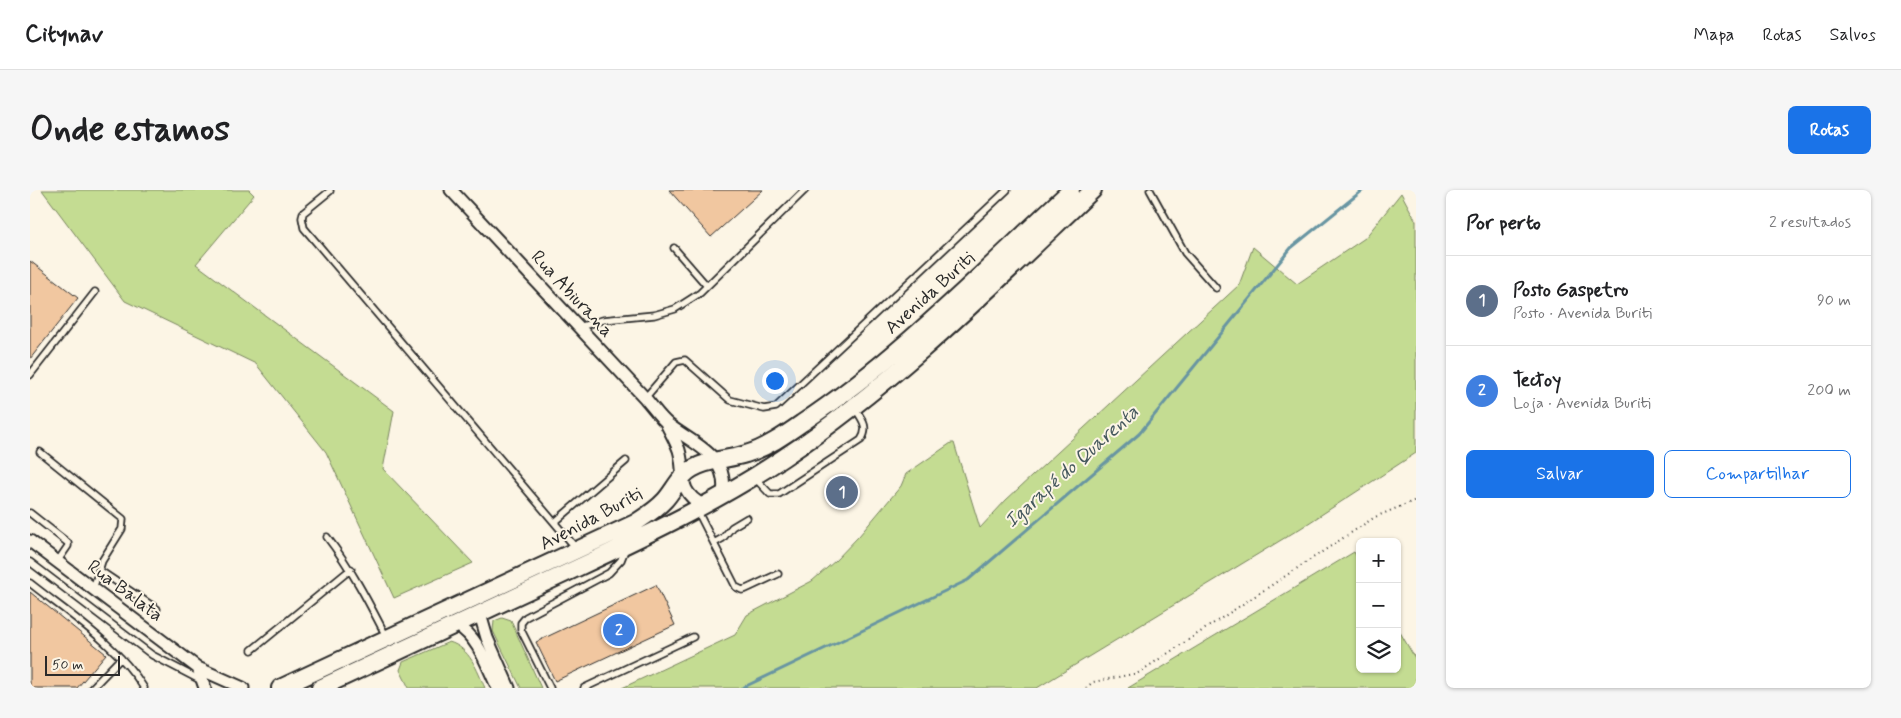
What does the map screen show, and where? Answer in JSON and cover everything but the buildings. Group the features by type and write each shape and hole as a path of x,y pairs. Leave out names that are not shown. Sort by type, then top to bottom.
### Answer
{"main road":[{"name":"Avenida Buriti","path":"280,688 635,523 651,513 664,501 689,470 702,463 747,454 762,448 802,423 858,382 933,320 1071,190"},
{"name":"Avenida Buriti","path":"320,688 628,544 754,477 854,406 913,358 1093,190"}],"street":[{"name":"Rua Abiurana","path":"451,190 646,398 666,423 679,451 682,477 688,494 700,507"},
{"name":"Rua Abiurana","path":"666,423 716,460"},
{"path":"716,460 724,477 723,494"},
{"name":"Rua Balata","path":"30,541 198,668 243,688"},
{"path":"480,614 486,638 509,688"},
{"path":"457,625 469,634 475,642 498,688"},
{"name":"Rua Balata","path":"198,668 204,685"}],"lane":[{"path":"579,327 603,320 654,315 675,309 700,293 805,190"},
{"path":"646,398 676,362 685,360 730,400 764,409 776,407 1007,190"},
{"path":"1150,190 1185,253 1216,288"},
{"path":"330,191 303,213 304,228 578,550"},
{"path":"674,248 707,286"},
{"path":"30,375 95,292"},
{"path":"754,477 770,494 779,494 861,440 864,435 865,425 854,406"},
{"path":"40,452 123,519 122,529 104,556 93,589"},
{"path":"555,522 626,461"},
{"path":"700,507 714,543 738,589 746,589 778,574"},
{"path":"30,513 68,543 68,546 57,562"},
{"path":"714,543 722,538 732,527 747,518"},
{"path":"328,537 351,569 388,639"},
{"path":"550,688 521,630 521,623 526,617 609,573 621,560 628,544"},
{"path":"30,562 152,655 204,685"},
{"path":"252,650 351,569"},
{"path":"99,570 157,609"},
{"path":"30,582 121,658 134,671 144,688"},
{"path":"584,688 693,638"},
{"path":"92,688 121,658"}],"path":[{"path":"1086,688 1093,682 1138,673 1375,517 1416,500"}],"green space":[{"path":"42,190 249,190 254,195 196,264 394,411 383,469 473,563 394,598 326,452 256,364 125,301"},
{"path":"1401,193 1416,221 1416,453 1301,528 1037,688 622,688 735,635 747,615 812,581 859,536 901,486 906,474 951,443 954,443 980,528 1006,500 1239,285 1253,247 1297,284 1365,238"},
{"path":"1354,552 1356,555 1356,673 1401,673 1401,634 1416,660 1416,688 1128,688"},
{"path":"502,618 511,621 541,688 521,688 493,631 494,621"},
{"path":"449,642 468,654 485,688 409,688 400,670 403,662"}],"waterway":[{"name":"Igarapé do Quarenta","path":"742,688 968,580 1139,434 1291,248 1363,190"}],"place":[{"name":"Posto Gaspetro","path":"842,492"},
{"name":"Tectoy","path":"619,630"}]}
